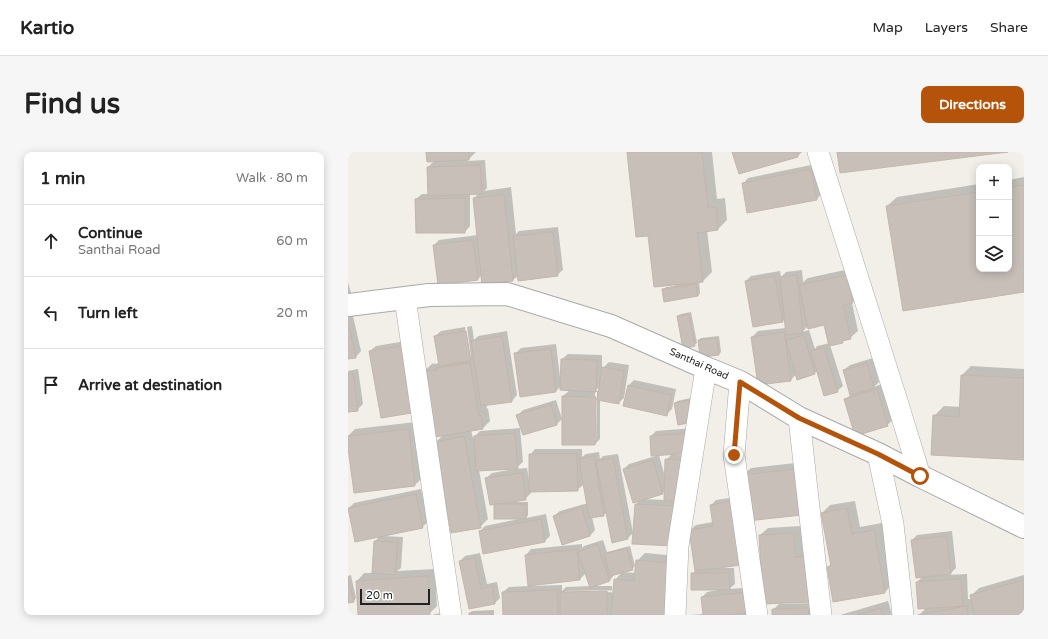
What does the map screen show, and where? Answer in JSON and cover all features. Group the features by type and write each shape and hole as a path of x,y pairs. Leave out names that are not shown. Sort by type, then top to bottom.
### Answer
{"street":[{"path":"818,152 898,401 920,476"},
{"name":"Santhai Road","path":"348,305 429,295 507,294 611,326 740,382 799,418 878,454 1024,527"},
{"path":"405,298 452,615"},
{"path":"675,615 678,546 706,368"},
{"path":"740,382 734,455 757,615"},
{"path":"799,418 821,615"},
{"path":"878,454 893,524 903,615"}],"building":[{"path":"426,152 469,152 469,160 427,162"},
{"path":"627,152 702,152 708,208 716,207 718,230 697,233 703,282 654,287 648,236 636,237"},
{"path":"732,152 797,152 798,157 739,174"},
{"path":"837,152 1008,152 840,173"},
{"path":"480,165 482,194 428,196 427,167"},
{"path":"811,169 817,200 747,213 742,183"},
{"path":"1024,185 1024,292 903,311 886,206 976,192 976,272 1012,272 1012,187"},
{"path":"504,195 513,281 482,285 473,198"},
{"path":"465,198 465,233 416,233 415,199"},
{"path":"553,232 558,276 518,281 513,236"},
{"path":"473,240 478,280 438,285 433,245"},
{"path":"797,275 803,333 786,335 780,277"},
{"path":"847,275 853,303 843,305 851,339 842,341 843,343 829,346 824,325 808,329 799,285"},
{"path":"775,276 783,322 753,327 745,281"},
{"path":"696,284 698,296 664,302 662,289"},
{"path":"689,314 695,346 683,349 677,316"},
{"path":"348,321 356,358 348,359"},
{"path":"466,331 471,361 439,366 434,336"},
{"path":"784,332 791,381 758,385 751,337"},
{"path":"804,335 815,374 797,380 786,340"},
{"path":"502,336 512,402 481,406 471,341"},
{"path":"717,338 719,355 700,357 698,340"},
{"path":"401,346 412,413 381,418 369,351"},
{"path":"824,347 838,392 824,396 811,351"},
{"path":"551,349 556,392 520,397 514,353"},
{"path":"561,359 597,360 596,392 560,390"},
{"path":"470,363 479,416 481,415 483,429 435,437 424,370 437,370 437,368"},
{"path":"867,363 874,388 850,395 843,370"},
{"path":"602,367 624,371 619,404 597,400"},
{"path":"353,374 358,411 348,412 348,375"},
{"path":"961,375 1024,378 1024,460 931,455 933,415 959,417"},
{"path":"628,385 671,395 667,416 623,406"},
{"path":"877,389 888,426 855,436 844,399"},
{"path":"562,396 596,397 595,445 562,445"},
{"path":"689,400 693,422 678,425 674,403"},
{"path":"551,404 557,425 523,435 516,415"},
{"path":"409,429 415,486 354,493 348,448 348,436"},
{"path":"515,433 518,469 476,471 474,436"},
{"path":"689,433 691,453 651,456 650,436"},
{"path":"464,436 481,528 451,533 435,442"},
{"path":"529,454 577,454 578,491 529,492"},
{"path":"594,456 604,516 589,518 579,459"},
{"path":"613,458 628,539 612,543 596,461"},
{"path":"665,459 685,460 684,502 664,501"},
{"path":"653,460 663,494 633,503 623,469"},
{"path":"797,469 802,515 747,521 742,475"},
{"path":"522,473 526,500 490,505 485,478"},
{"path":"416,494 423,528 355,542 348,508"},
{"path":"732,501 742,565 695,571 689,530 713,526 710,505"},
{"path":"494,504 526,504 526,519 494,519"},
{"path":"635,504 677,506 674,546 632,544"},
{"path":"582,507 590,536 562,545 553,516"},
{"path":"847,508 852,534 874,530 885,593 833,602 827,567 831,566 821,513"},
{"path":"541,519 545,542 483,554 479,531"},
{"path":"794,533 795,557 809,556 811,602 763,604 759,535"},
{"path":"946,536 951,574 916,578 911,540"},
{"path":"374,541 398,542 395,575 372,573"},
{"path":"597,544 610,581 590,588 578,552"},
{"path":"627,548 633,570 610,576 604,554"},
{"path":"577,549 580,580 528,586 525,555"},
{"path":"475,558 481,589 492,586 495,604 469,609 459,561"},
{"path":"636,560 671,563 668,615 611,615 614,579 634,581"},
{"path":"691,573 729,573 730,590 691,590"},
{"path":"428,576 430,615 358,615 356,581"},
{"path":"348,577 354,602 348,603"},
{"path":"961,579 963,606 918,609 916,582"},
{"path":"1024,580 1024,615 975,615 970,595"},
{"path":"557,590 558,615 503,615 502,592"},
{"path":"607,591 607,615 560,615 560,592"},
{"path":"750,592 752,612 726,615 703,615 701,597"},
{"path":"966,606 968,615 918,615"},
{"path":"808,608 809,615 772,615 772,609"},
{"path":"880,608 883,615 857,615"},
{"path":"492,612 492,615 469,615 469,613"}],"route":[{"path":"734,455 740,382 799,418 878,454 920,476"}]}
